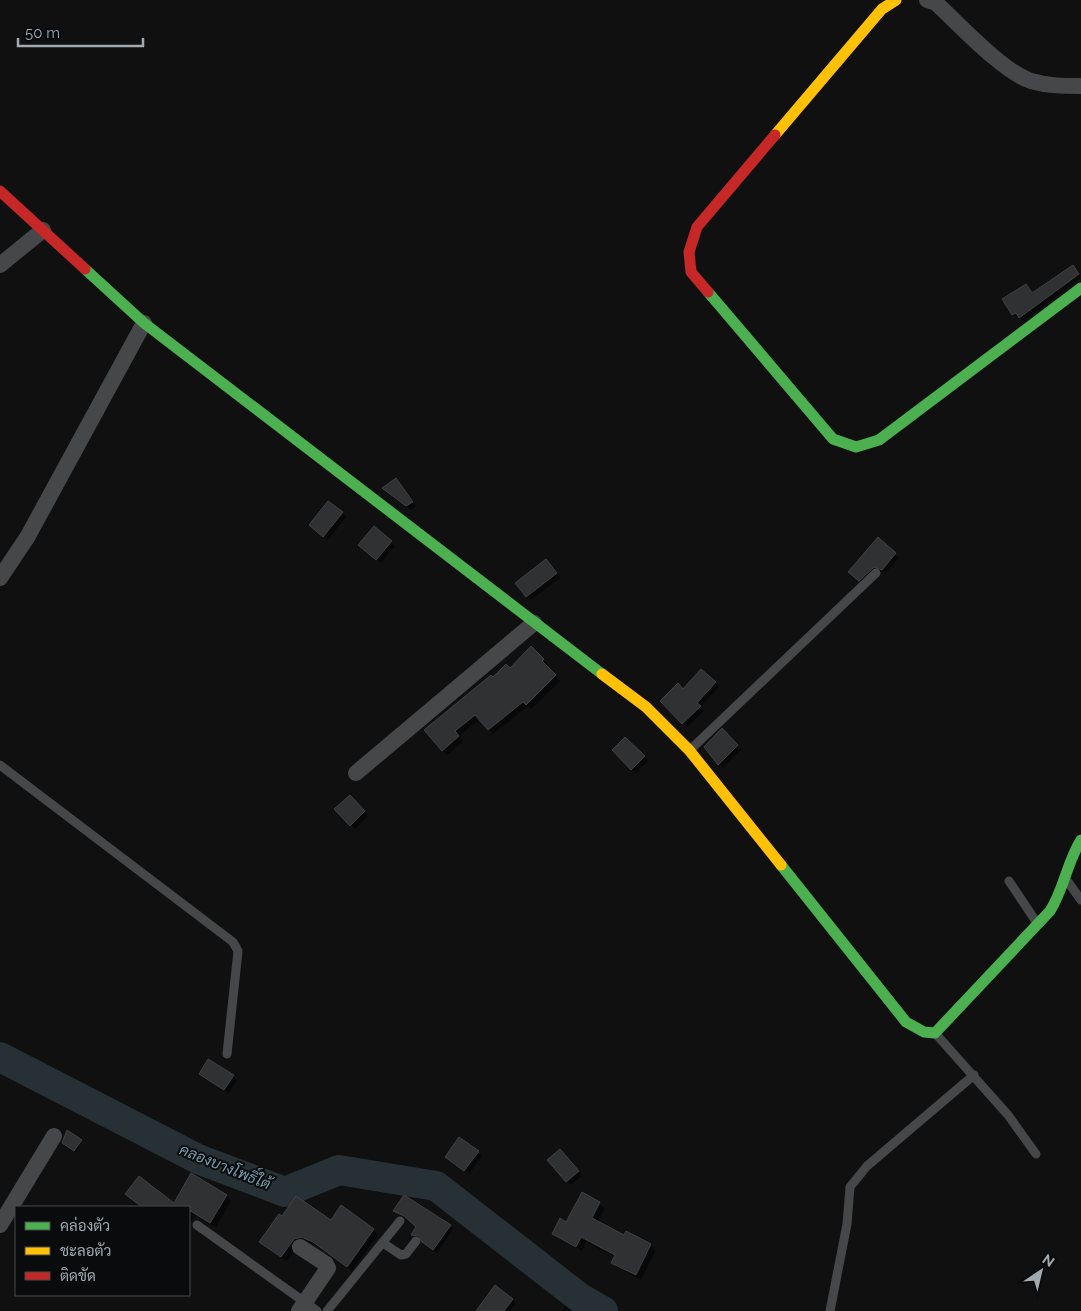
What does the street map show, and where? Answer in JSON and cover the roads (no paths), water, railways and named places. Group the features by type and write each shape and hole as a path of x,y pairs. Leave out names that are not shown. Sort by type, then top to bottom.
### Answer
{"street":[{"path":"896,0 882,9 697,227 689,252 691,272 833,439 848,447 864,447 879,440 1081,288"},
{"path":"927,0 936,3 1006,66 1030,80 1061,86 1081,86"},
{"path":"0,191 144,322 534,623 646,707 690,750 906,1022 924,1032 935,1033 1039,925 1060,895 1074,851 1081,840"},
{"path":"0,265 43,230"},
{"path":"0,578 28,536 144,322"},
{"path":"356,773 534,623"},
{"path":"0,1225 54,1136"},
{"path":"300,1247 326,1264 328,1268 307,1308"}],"lane":[{"path":"690,750 876,573"},
{"path":"0,765 233,942 238,951 227,1054"},
{"path":"1066,879 1081,900"},
{"path":"1009,881 1039,925"},
{"path":"935,1033 1008,1115 1036,1154"},
{"path":"830,1311 847,1224 850,1187 867,1166 974,1075"},
{"path":"327,1311 400,1221"},
{"path":"197,1225 307,1308"},
{"path":"383,1243 401,1255 406,1254 416,1241"}],"waterway":[{"name":"คลองบางโพธิ์ใต้","path":"0,1057 198,1159 285,1192 339,1170 436,1186 580,1298 603,1311"}]}
